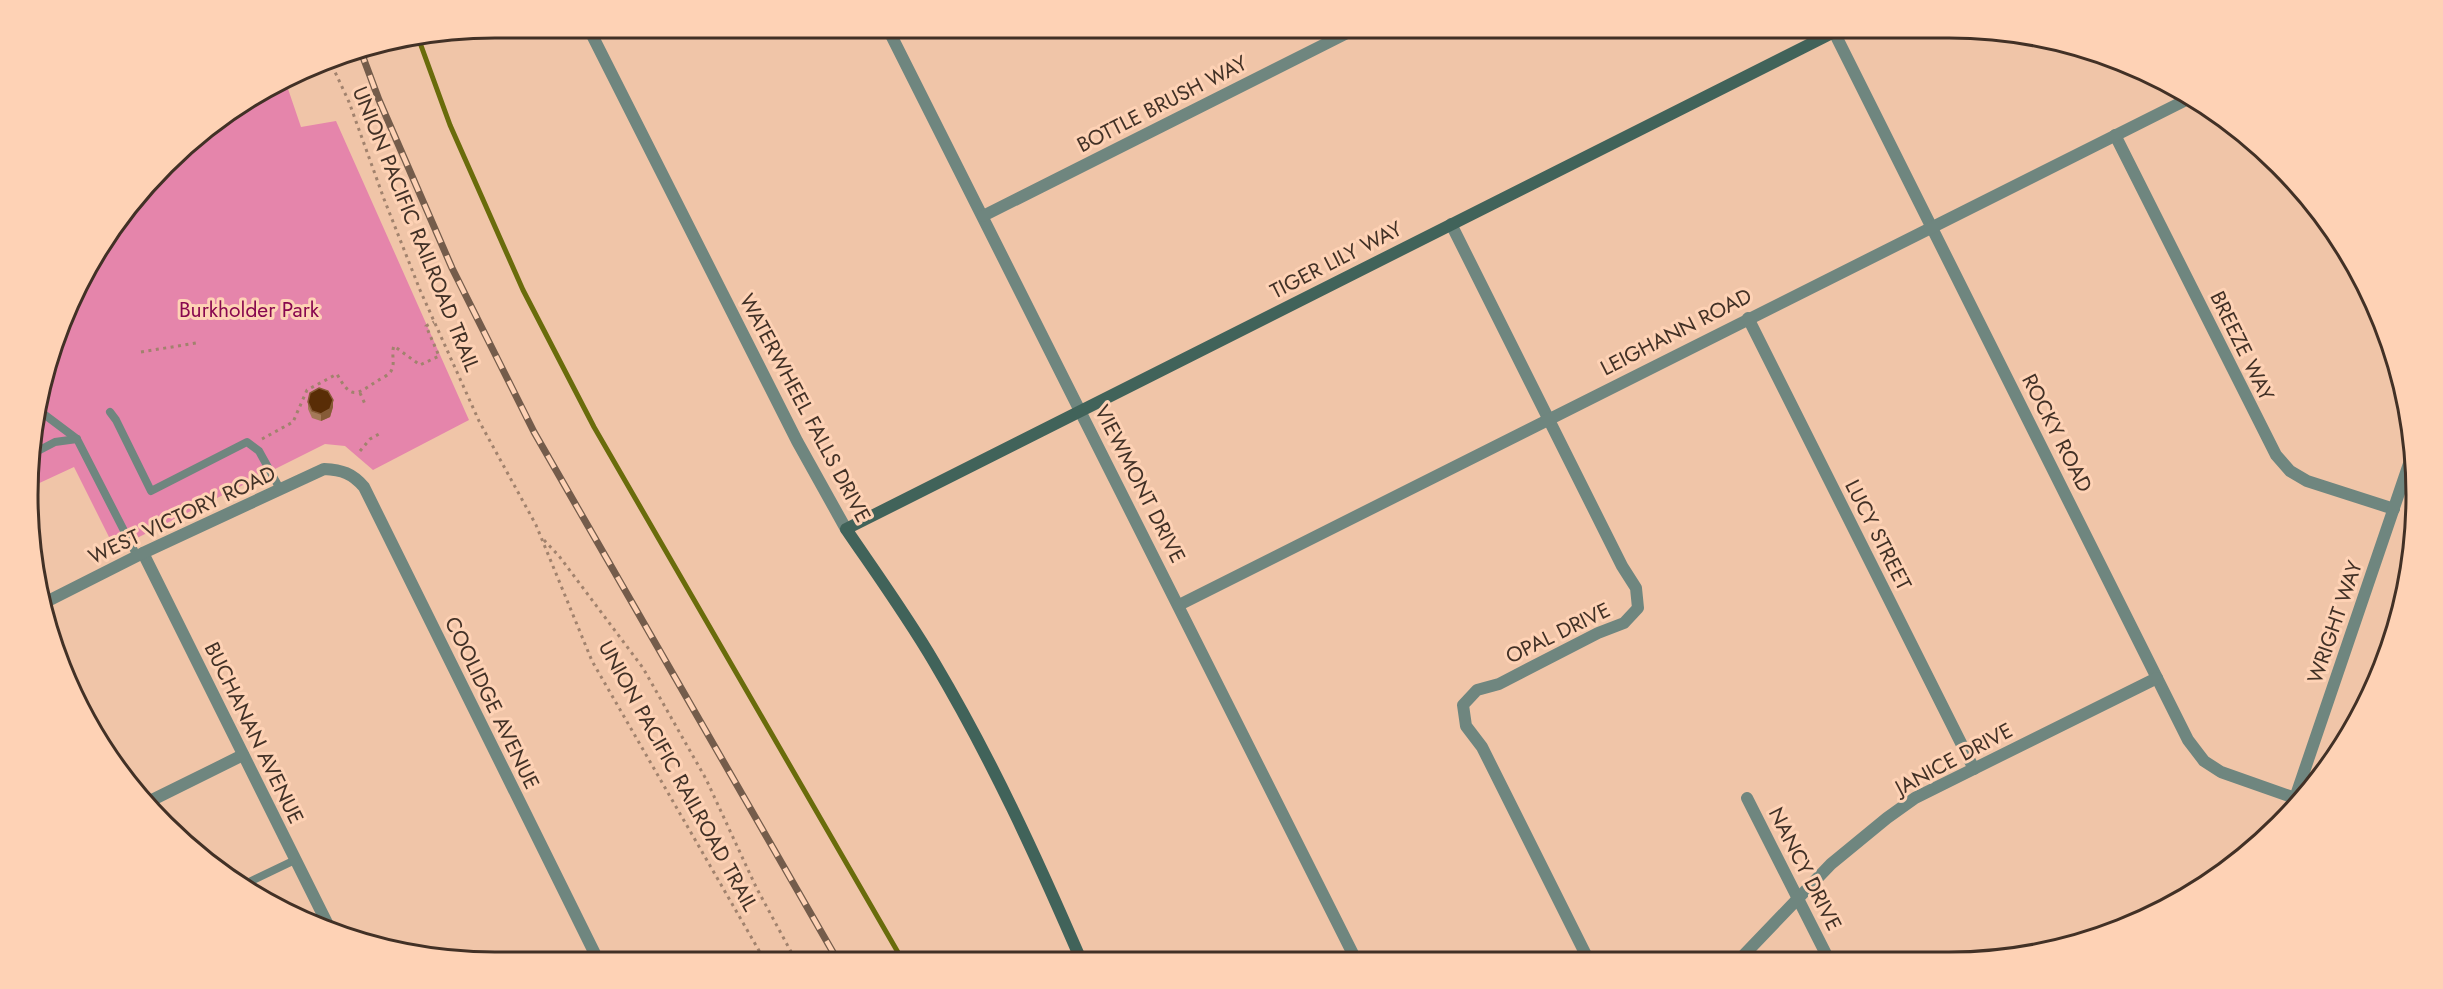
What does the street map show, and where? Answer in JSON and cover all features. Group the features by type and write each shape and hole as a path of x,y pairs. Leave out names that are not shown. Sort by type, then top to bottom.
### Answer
{"street":[{"name":"WATERWHEEL FALLS DRIVE","path":"594,38 797,441 846,529 908,622 966,719 1026,835 1077,952"},
{"name":"VIEWMONT DRIVE","path":"893,38 1352,952"},
{"name":"BOTTLE BRUSH WAY","path":"983,216 1337,38"},
{"name":"TIGER LILY WAY","path":"846,529 1823,38"},
{"name":"ROCKY ROAD","path":"1843,38 1932,227 2188,740 2204,761 2221,772 2289,799"},
{"name":"LEIGHANN ROAD","path":"1179,605 2181,102"},
{"name":"BREEZE WAY","path":"2115,135 2276,455 2290,471 2307,482 2394,509"},
{"name":"OPAL DRIVE","path":"1451,224 1622,566 1636,588 1638,608 1624,623 1598,633 1498,684 1477,690 1463,705 1466,726 1482,747 1584,952"},
{"name":"LUCY STREET","path":"1748,318 1974,769"},
{"name":"WEST VICTORY ROAD","path":"50,600 324,469 342,470"},
{"name":"COOLIDGE AVENUE","path":"342,470 355,477 364,487 594,952"},
{"name":"WRIGHT WAY","path":"2298,788 2405,475"},
{"name":"BUCHANAN AVENUE","path":"140,555 325,919"},
{"name":"JANICE DRIVE","path":"1747,952 1831,864 1915,798 2157,678"},
{"path":"154,799 243,755"},
{"name":"NANCY DRIVE","path":"1747,798 1824,952"}],"lane":[{"path":"110,412 151,491 247,442 253,445 265,460 280,489"},
{"path":"44,415 77,439 140,555"},
{"path":"39,450 55,442 77,439"},
{"path":"252,881 295,860"}],"path":[{"name":"UNION PACIFIC RAILROAD TRAIL","path":"333,67 349,102 384,199 434,322 478,422 541,537 592,662 760,952"},
{"path":"253,445 293,422 307,390 337,374 349,392 360,393 392,370 394,346 420,365 439,356 426,326 434,322"},
{"path":"141,352 196,343"},
{"path":"360,393 365,404"},
{"path":"360,451 370,439 379,434"},
{"name":"UNION PACIFIC RAILROAD TRAIL","path":"541,537 559,556 643,668 706,778 756,887 791,952"}],"green space":[{"name":"Burkholder Park","path":"288,87 301,127 336,121 469,420 373,470 345,446 325,444 115,549 74,467 38,484 41,435 53,376 72,320 99,266 132,216 171,171 216,132"}],"building":[{"path":"319,388 328,391 333,400 330,409 321,414 312,411 308,402 310,393"}],"waterway":[{"path":"420,43 450,125 523,290 594,427 898,952"}],"railway":[{"path":"363,57 379,100 452,268 534,432 833,952"}]}
